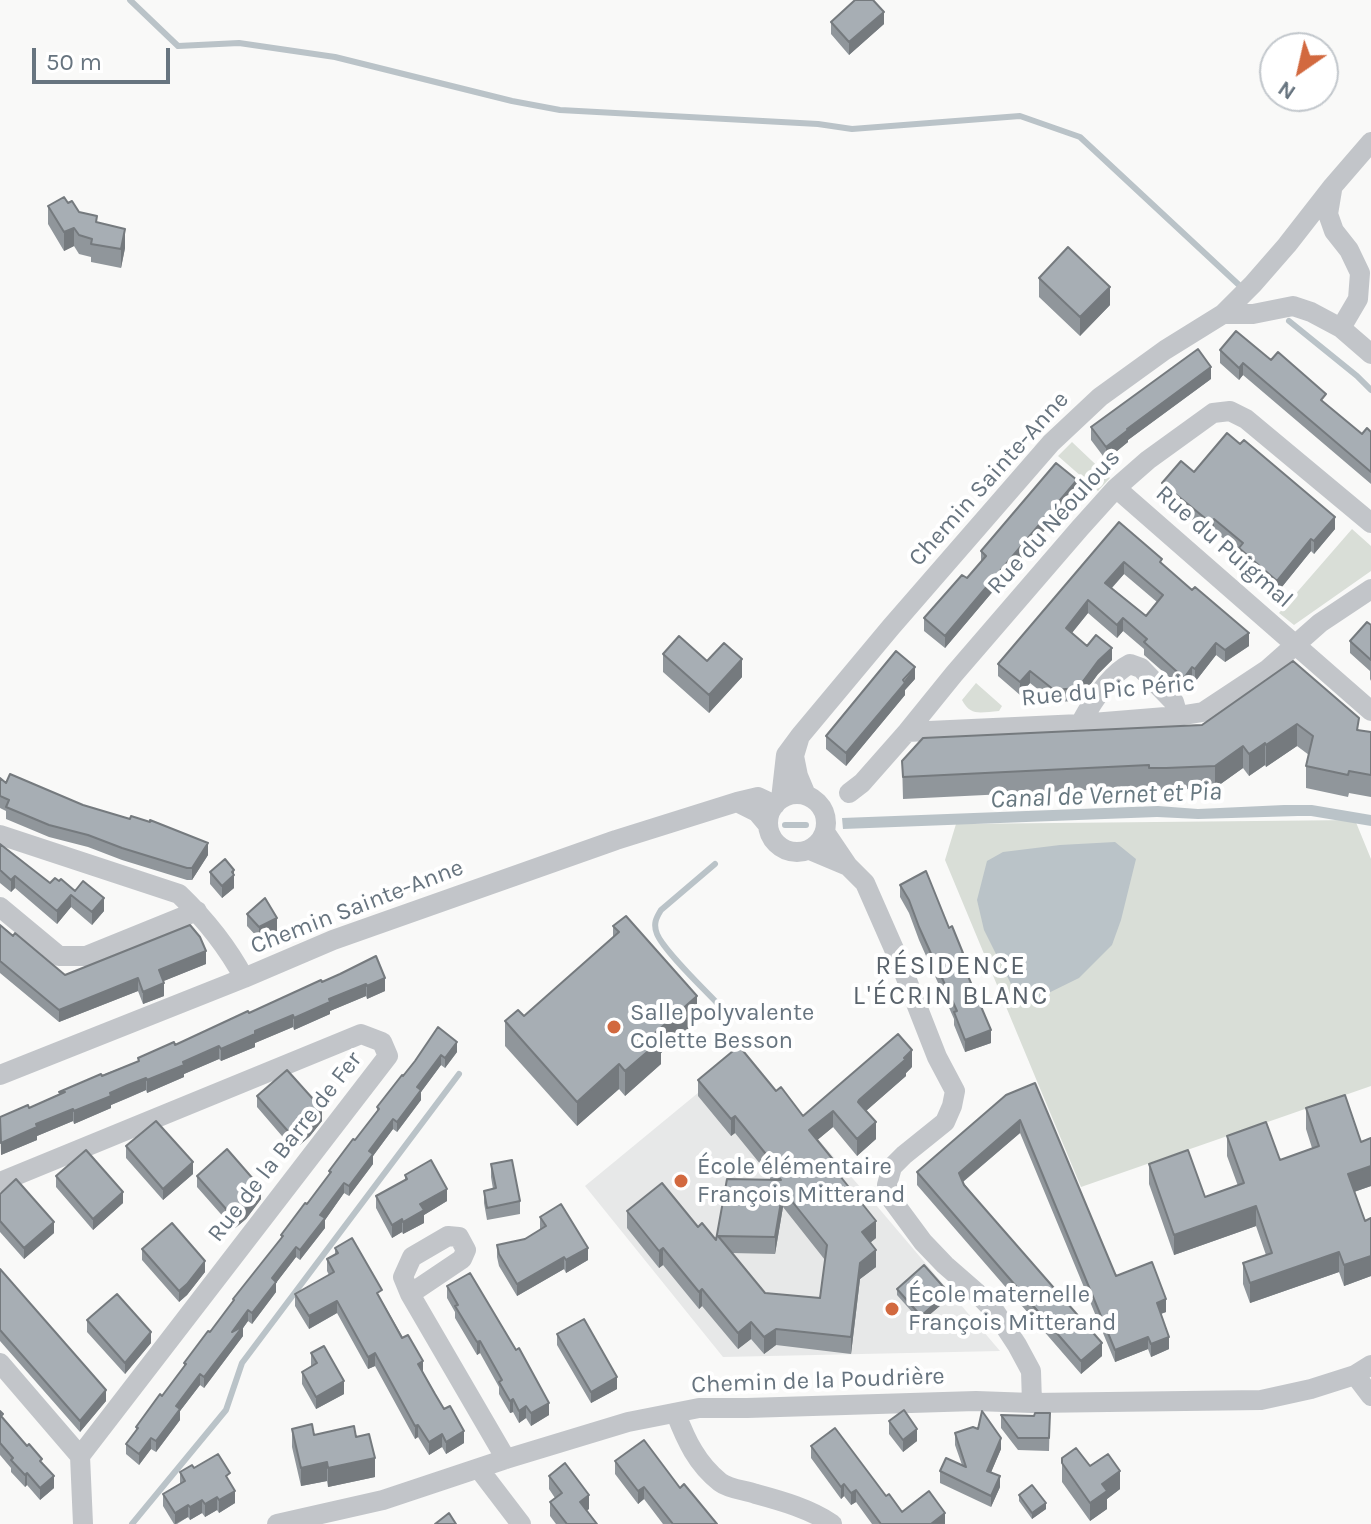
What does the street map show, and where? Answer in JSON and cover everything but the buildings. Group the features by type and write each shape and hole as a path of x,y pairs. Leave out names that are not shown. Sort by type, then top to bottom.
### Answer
{"street":[{"name":"Chemin Sainte-Anne","path":"0,1075 333,940 616,840 758,797 778,802 786,755 800,736 1051,443 1100,397 1165,350 1223,314 1287,245 1371,142"},
{"path":"1333,186 1328,214 1334,231 1349,250 1360,273 1358,299 1341,328"},
{"path":"1223,314 1253,314 1293,306 1341,328 1371,354"},
{"name":"Rue du Néoulous","path":"826,826 849,793 862,783 907,732 1116,488 1148,460 1213,413 1230,411 1246,419 1371,523"},
{"name":"Rue du Puigmal","path":"1116,488 1371,711"},
{"name":"Rue du Pic Péric","path":"907,732 1080,724 1203,712 1268,669 1320,623 1371,589"},
{"path":"1080,724 1089,707 1120,669 1130,664 1141,668 1174,702 1178,716"},
{"path":"935,698 939,731"},
{"path":"800,736 794,756 798,776 811,798 823,810 826,826 848,866 865,883 937,1057 955,1091 945,1122 892,1167 887,1185 889,1196 923,1242 996,1313 1031,1371 1032,1403"},
{"path":"768,825 769,814 778,802 793,794 811,798 849,793"},
{"path":"737,802 757,812 768,825 775,842 791,852 810,850 848,866"},
{"path":"810,850 820,842 826,826"},
{"path":"0,835 179,894 197,911 232,955 244,978"},
{"path":"0,907 59,956 86,956 197,911"},
{"name":"Rue de la Barre de Fer","path":"0,1182 361,1034 382,1042 388,1056 80,1456"},
{"path":"410,1294 506,1459"},
{"path":"0,1363 80,1456 83,1524"},
{"path":"1363,1370 1371,1396"},
{"name":"Chemin de la Poudrière","path":"277,1524 383,1500 628,1422 699,1408 989,1401 1261,1400 1311,1389 1363,1370"},
{"path":"676,1414 689,1447 722,1484 819,1515 832,1524"},
{"path":"479,1469 521,1524"}],"shaded area":[{"path":"1072,442 1110,478 1098,491 1058,456"},
{"path":"1352,529 1371,546 1371,571 1294,625 1279,613"},
{"path":"976,683 1002,706 999,711 977,712 965,705 962,700"},
{"name":"Canal de Vernet et Pia","path":"1312,805 1371,815 1371,826 1298,816 1157,817 843,829 842,818 1158,806 1198,809"},
{"path":"1355,820 1371,859 1371,1086 1081,1187 945,860 956,824"},
{"path":"1115,842 1136,859 1112,945 1079,978 1022,1006 984,930 977,900 987,861 1003,852"},
{"path":"744,1055 1000,1351 723,1357 585,1186"}],"waterway":[{"path":"130,0 178,46 239,43 335,57 560,110 818,124 852,129 1020,116 1080,137 1239,285"},
{"path":"1289,321 1371,390"},
{"path":"785,825 806,825"},
{"path":"715,864 661,910 655,927 668,950 718,1004"},
{"path":"132,1524 226,1410 242,1363 459,1074"}],"place":[{"name":"Salle polyvalente Colette Besson","path":"614,1027"},
{"name":"École élémentaire François Mitterand","path":"681,1181"},
{"name":"École maternelle François Mitterand","path":"892,1309"}],"district":[{"name":"RÉSIDENCE L'ÉCRIN BLANC","path":"951,982"}]}
